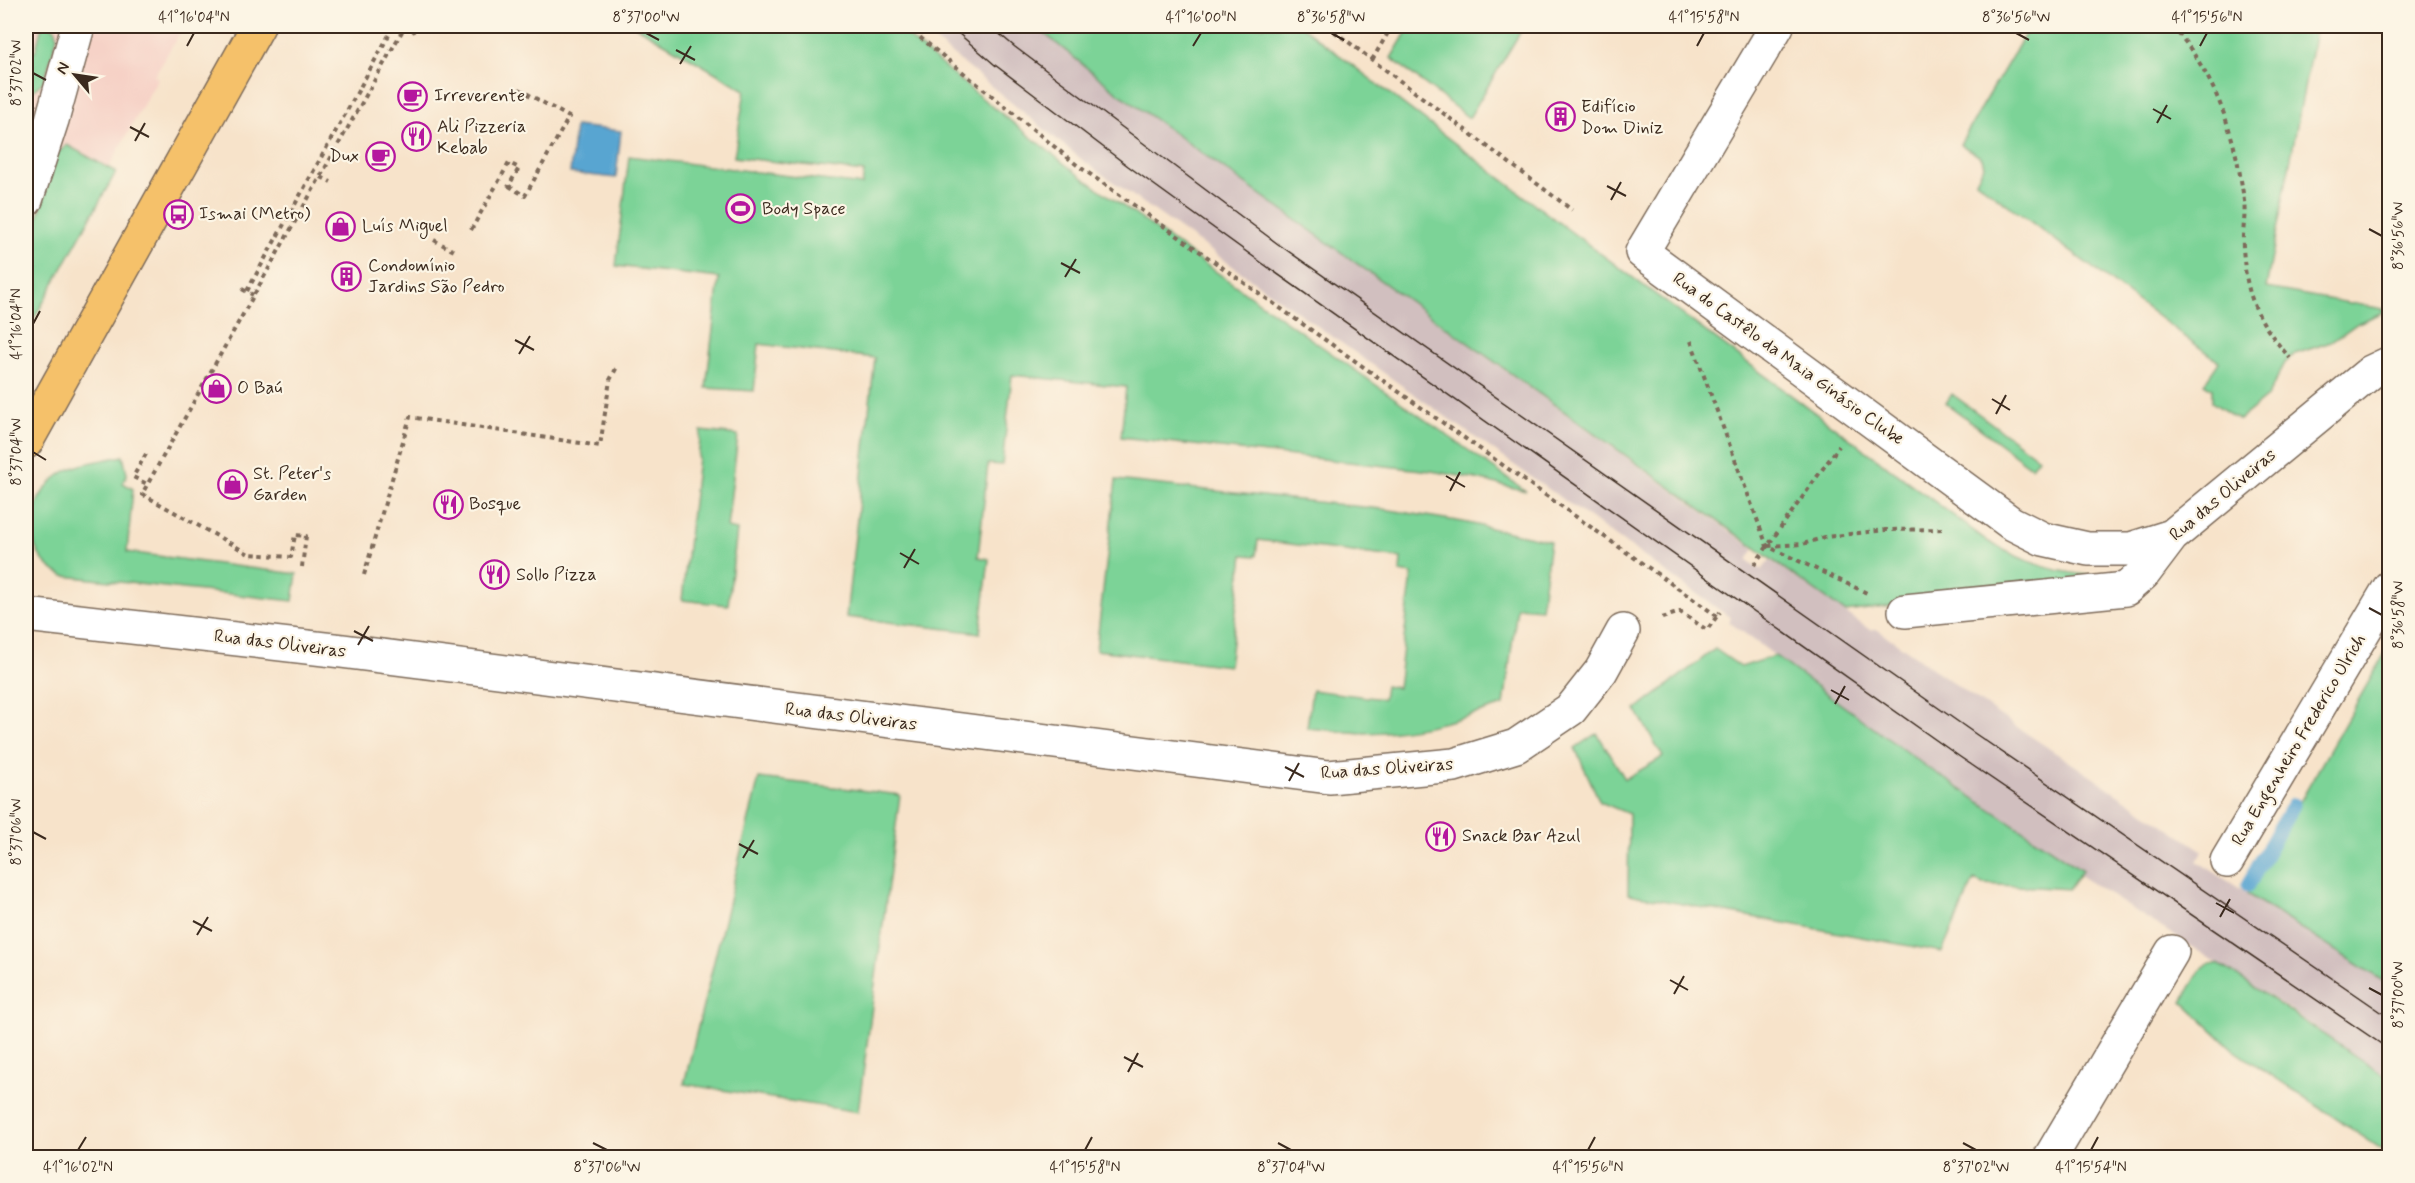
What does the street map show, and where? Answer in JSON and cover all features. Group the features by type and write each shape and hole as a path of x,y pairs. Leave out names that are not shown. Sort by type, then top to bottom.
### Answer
{"main road":[{"path":"26,442 258,26"}],"street":[{"path":"26,200 78,26"},
{"name":"Rua do Castêlo da Maia Ginásio Clube","path":"1777,26 1642,252 1996,512 2043,539 2088,549 2131,549 2172,536"},
{"name":"Rua das Oliveiras","path":"1905,611 2126,589 2144,573 2172,536 2371,372 2390,363"},
{"name":"Rua Engenheiro Frederico Ulrich","path":"2227,861 2390,587"},
{"name":"Rua das Oliveiras","path":"26,615 342,651 1329,777 1454,765 1516,746 1571,709 1600,671 1623,631"},
{"path":"2049,1158 2172,952"}],"path":[{"path":"254,295 244,290 394,26"},
{"path":"302,567 306,536 295,535 291,557 249,554 142,494 405,26 415,32"},
{"path":"906,26 1077,165 1717,616"},
{"path":"1327,26 1572,210"},
{"path":"1372,60 1392,26"},
{"path":"2172,26 2206,72 2233,137 2244,204 2243,246 2247,290 2260,319 2290,358"},
{"path":"471,230 509,163 519,168 508,188 525,196 569,117 519,89"},
{"path":"321,177 331,182"},
{"path":"434,240 454,252"},
{"path":"1689,336 1767,546 1905,611"},
{"path":"364,575 410,417 600,446 610,380 618,365"},
{"path":"146,454 133,477 147,484"},
{"path":"1754,565 1831,458"},
{"path":"1767,546 1803,544 1825,537 1885,530 1954,528 1996,512"},
{"path":"1680,612 1707,630 1720,612"}],"shaded area":[{"path":"26,26 184,26 154,76 158,78 109,167 116,172 26,333"},
{"path":"917,26 1035,26 1118,93 1754,549 1747,560 1754,565 1762,570 1770,560 1870,630 1878,630 1999,715 2203,851 2197,861 2389,985 2389,1079 2283,1005 2079,875 2081,870 1924,765 1729,622 1731,618 1081,159"}],"green space":[{"path":"42,26 51,26 56,30 57,37 44,81 33,91 26,91 32,60 26,58 26,49 35,52"},
{"path":"635,26 895,26 1075,172 1526,491 1431,471 1121,437 1126,387 1012,375 1002,465 988,464 978,557 989,559 980,633 846,617 875,358 759,344 754,391 706,388 719,278 616,266 629,156 862,185 864,172 734,157 745,90"},
{"path":"1035,26 1301,26 1562,225 1989,542 2051,569 2118,578 1845,612 1118,93"},
{"path":"1410,26 1524,26 1469,118 1391,58"},
{"path":"2030,26 2316,26 2266,288 2389,310 2358,323 2331,342 2295,354 2285,363 2267,397 2239,420 2212,402 2212,389 2204,384 2219,362 1976,181 1984,166 1982,158 1960,144"},
{"path":"67,145 116,172 26,333 26,257 58,152"},
{"path":"1952,394 2038,458 2031,467 1946,403"},
{"path":"701,431 738,435 727,528 737,530 728,605 682,600"},
{"path":"123,456 127,474 123,483 133,489 127,552 297,574 293,601 64,576 50,567 40,555 34,542 32,527 39,498 48,485 68,470 83,464"},
{"path":"1116,480 1390,510 1463,522 1550,541 1541,609 1517,607 1504,705 1452,720 1399,731 1363,733 1307,728 1312,690 1383,699 1385,686 1398,688 1412,574 1400,572 1401,558 1258,540 1256,556 1243,555 1229,666 1096,650"},
{"path":"1715,649 1741,667 1775,656 1924,765 2082,870 2069,889 1983,884 1974,880 1942,952 1628,894 1629,814 1600,802 1575,748 1597,733 1625,779 1663,757 1636,710"},
{"path":"2387,650 2390,651 2389,985 2247,894"},
{"path":"759,778 900,795 858,1112 684,1084"},
{"path":"2209,964 2218,964 2227,969 2389,1079 2389,1154 2234,1050 2182,1001 2200,971"}],"water":[{"path":"575,126 621,131 616,178 570,173"}],"waterway":[{"path":"2248,885 2293,805"}],"tram line":[{"path":"950,26 995,65 1128,166 1262,263 1960,757 2390,1050"},
{"path":"990,26 1278,244 1977,735 2390,1018"}],"place":[{"name":"Irreverente","path":"413,96"},
{"name":"Edifício Dom Diniz","path":"1560,117"},
{"name":"Ali Pizzeria Kebab","path":"416,137"},
{"name":"Dux","path":"380,156"},
{"name":"Body Space","path":"741,209"},
{"name":"Ismai (Metro)","path":"178,214"},
{"name":"Luís Miguel","path":"341,226"},
{"name":"Condomínio Jardins São Pedro","path":"347,276"},
{"name":"O Baú","path":"216,388"},
{"name":"St. Peter's Garden","path":"232,484"},
{"name":"Bosque","path":"448,504"},
{"name":"Sollo Pizza","path":"495,575"},
{"name":"Snack Bar Azul","path":"1441,836"}]}
